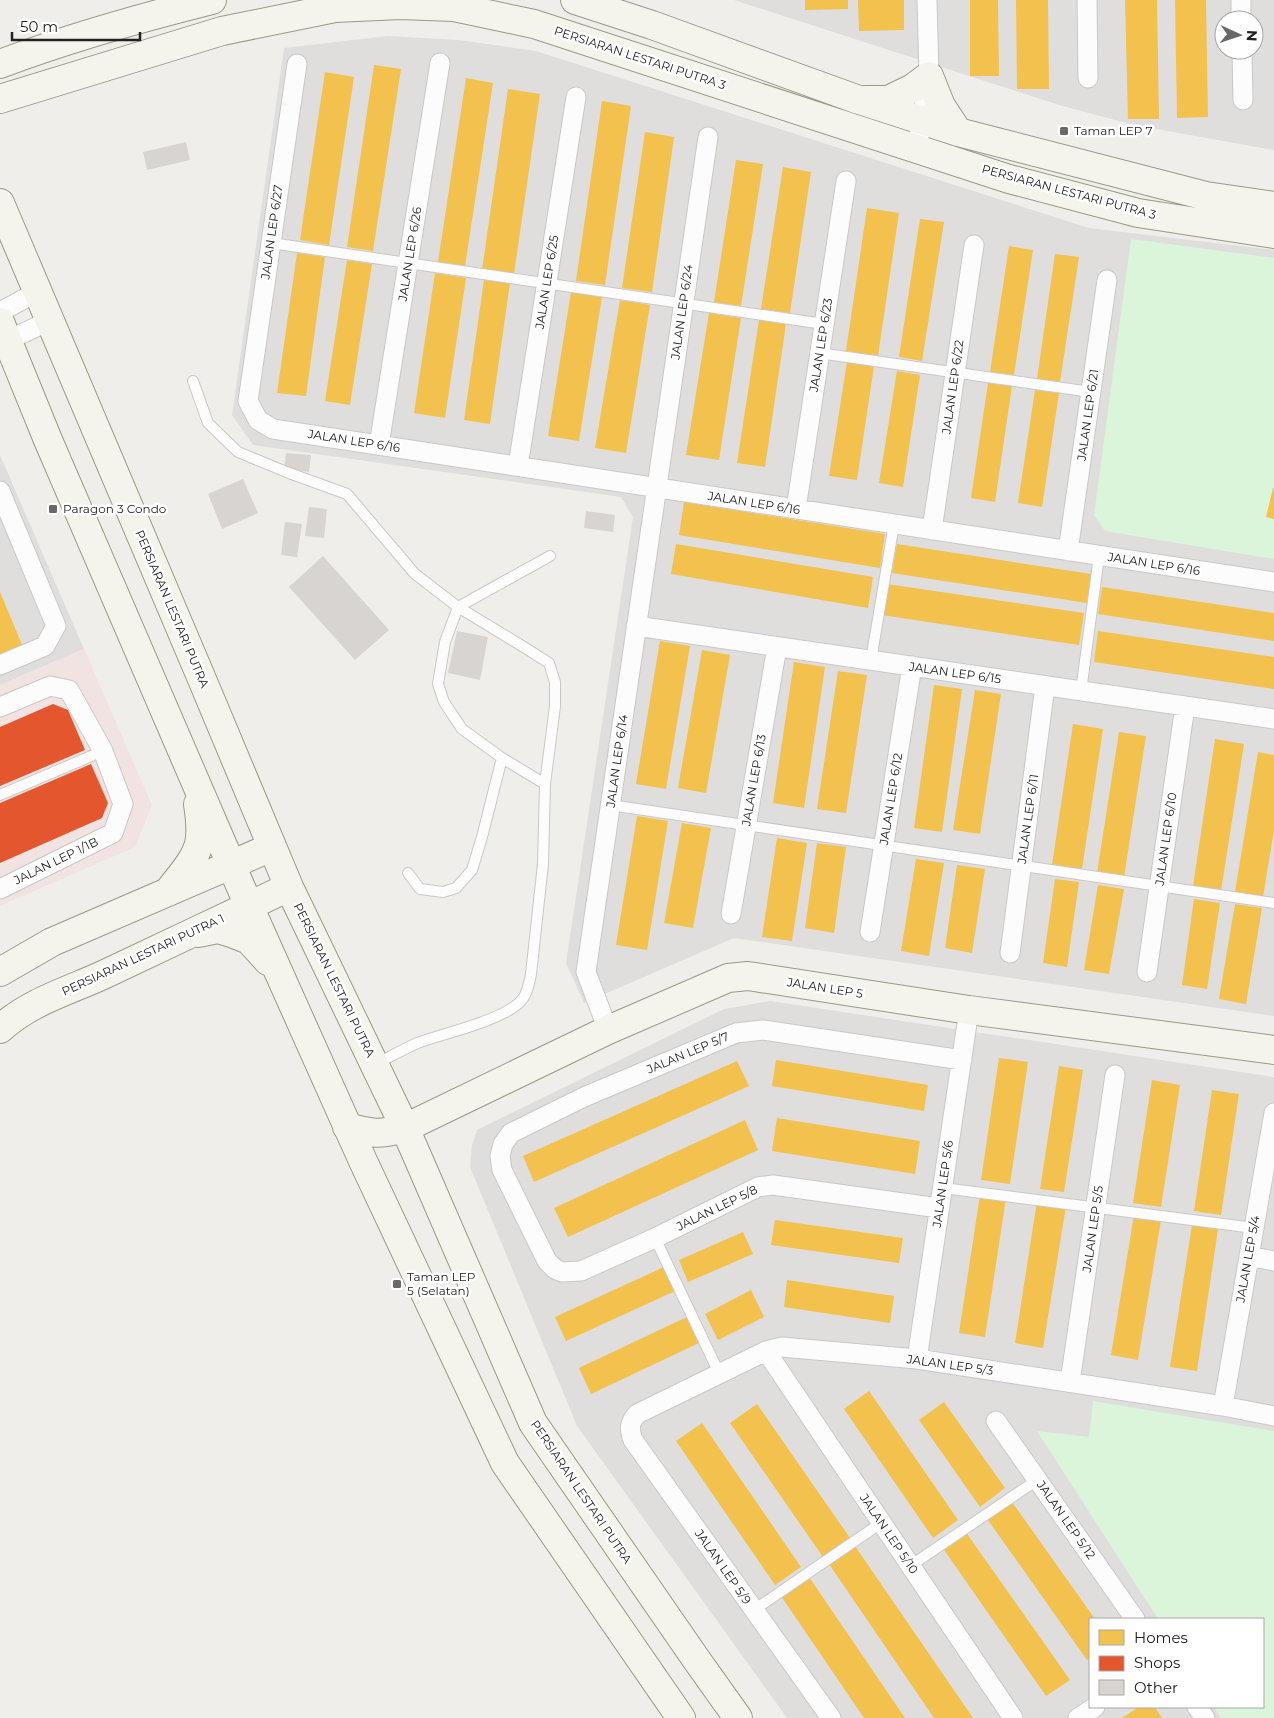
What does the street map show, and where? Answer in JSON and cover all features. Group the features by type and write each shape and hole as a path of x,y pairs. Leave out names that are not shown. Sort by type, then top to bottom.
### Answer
{"street":[{"path":"0,64 58,43 212,0"},
{"path":"575,0 652,25 778,72 922,122 1206,196 1274,206"},
{"path":"917,148 929,76 928,0"},
{"path":"1087,0 1088,78"},
{"name":"PERSIARAN LESTARI PUTRA 3","path":"11,96 222,31 241,27 335,8 454,3 534,24 1009,179 1138,213 1274,234"},
{"path":"1242,60 1242,100"},
{"name":"JALAN LEP 6/26","path":"379,445 440,63"},
{"name":"JALAN LEP 6/27","path":"248,401 297,64"},
{"path":"859,100 888,100 912,88 929,76"},
{"path":"929,76 941,106 958,132"},
{"path":"0,110 11,96"},
{"name":"JALAN LEP 6/25","path":"518,466 576,97"},
{"name":"JALAN LEP 6/24","path":"656,488 708,137"},
{"name":"JALAN LEP 6/23","path":"796,509 846,181"},
{"name":"PERSIARAN LESTARI PUTRA","path":"0,203 289,887 405,1128 533,1423 738,1718"},
{"name":"JALAN LEP 6/22","path":"932,530 974,245"},
{"name":"JALAN LEP 6/21","path":"1068,551 1107,280"},
{"path":"0,312 37,292"},
{"path":"49,320 6,350 347,1127 505,1463 681,1718"},
{"name":"JALAN LEP 6/16","path":"248,401 258,420 273,429 1274,582"},
{"name":"JALAN LEP 6/14","path":"608,1030 586,972 656,488"},
{"path":"0,491 56,626 45,646 0,665"},
{"name":"JALAN LEP 6/15","path":"636,626 1274,719"},
{"name":"JALAN LEP 6/13","path":"731,914 777,647"},
{"name":"JALAN LEP 6/12","path":"870,932 912,666"},
{"path":"0,707 50,686 69,690 103,751"},
{"name":"JALAN LEP 6/11","path":"1010,953 1045,686"},
{"name":"JALAN LEP 6/10","path":"1147,972 1185,706"},
{"name":"JALAN LEP 1/1B","path":"0,889 113,833 123,804 103,751"},
{"path":"168,893 192,859 199,844 200,822 195,783"},
{"path":"0,972 52,942 272,847"},
{"name":"PERSIARAN LESTARI PUTRA 1","path":"0,1029 12,1018 40,1002 102,976 289,887"},
{"path":"188,935 218,929 249,940 279,973"},
{"name":"JALAN LEP 5","path":"347,1127 371,1134 386,1133 405,1128 608,1030 728,978 748,976 969,1010 1274,1050"},
{"name":"JALAN LEP 5/6","path":"917,1359 969,1010"},
{"name":"JALAN LEP 5/7","path":"562,1272 547,1262 502,1170 500,1156 503,1144 511,1133 584,1097 736,1033 763,1030 962,1060"},
{"name":"JALAN LEP 5/5","path":"1070,1382 1115,1075"},
{"name":"JALAN LEP 5/4","path":"1223,1406 1274,1113"},
{"name":"JALAN LEP 5/8","path":"562,1272 581,1271 655,1238 758,1187 773,1185 940,1208"},
{"path":"1249,1256 1274,1261"},
{"name":"JALAN LEP 5/3","path":"637,1414 766,1350 795,1347 917,1359 1223,1406 1274,1416"},
{"name":"JALAN LEP 5/10","path":"766,1350 1013,1718"},
{"name":"JALAN LEP 5/9","path":"637,1414 630,1425 632,1440 831,1718"},
{"name":"JALAN LEP 5/12","path":"996,1421 1134,1618"},
{"path":"1078,1718 1093,1708"}],"lane":[{"path":"271,244 824,324"},
{"path":"819,353 1091,392"},
{"path":"193,380 208,423 238,452 288,473 347,494 415,574 458,607 549,663 555,682 545,784 543,864 532,974 528,990 520,1002 506,1011 419,1043 375,1064"},
{"path":"871,660 894,524"},
{"path":"545,784 502,758 462,729 444,702 438,684 445,642 458,607 550,556"},
{"path":"1081,691 1099,556"},
{"path":"0,795 103,751"},
{"path":"408,873 420,890 442,892 456,888 472,870 502,758"},
{"path":"610,805 1274,902"},
{"path":"942,1188 1254,1228"},
{"path":"655,1238 719,1373"},
{"path":"910,1566 1037,1480"},
{"path":"754,1610 881,1523"}],"shaded area":[{"path":"734,0 1274,0 1274,150 1134,125 1059,105"},
{"path":"388,36 459,40 536,51 1089,228 1274,250 1274,1016 734,938 584,1003 566,963 633,517 621,497 253,445 232,415 284,48"},
{"path":"0,455 84,649 0,685"},
{"path":"84,649 152,805 135,847 0,906 0,685"},
{"path":"770,1001 1274,1077 1274,1718 787,1718 577,1426 470,1167 472,1145 477,1130 724,1009"}],"green space":[{"path":"1131,239 1274,258 1274,559 1105,531 1094,515"},
{"path":"1093,1401 1274,1431 1274,1718 1221,1718 1215,1708 1264,1708 1264,1618 1157,1618 1037,1431 1089,1437"}],"building: Homes":[{"path":"805,0 848,0 848,9 805,10"},
{"path":"858,0 904,0 904,30 859,31"},
{"path":"970,0 998,0 999,76 970,76"},
{"path":"1016,0 1048,0 1049,89 1017,89"},
{"path":"1125,0 1157,0 1159,119 1128,119"},
{"path":"1175,0 1206,0 1208,117 1177,118"},
{"path":"374,65 401,69 373,251 347,247"},
{"path":"325,72 354,77 329,245 300,240"},
{"path":"466,78 493,83 465,266 438,262"},
{"path":"508,89 540,94 514,274 482,270"},
{"path":"602,101 631,106 605,285 576,281"},
{"path":"645,132 674,137 652,292 622,288"},
{"path":"736,160 763,164 741,306 714,302"},
{"path":"783,167 811,172 790,313 761,309"},
{"path":"867,208 899,213 878,356 846,351"},
{"path":"920,219 944,222 922,361 899,357"},
{"path":"1009,246 1033,250 1014,375 990,372"},
{"path":"297,253 325,257 306,396 277,393"},
{"path":"1055,254 1079,257 1060,382 1037,379"},
{"path":"347,260 372,264 350,405 325,401"},
{"path":"435,273 466,278 445,418 414,413"},
{"path":"484,280 510,283 490,424 464,420"},
{"path":"571,292 602,297 579,441 548,436"},
{"path":"620,300 650,305 626,453 595,448"},
{"path":"709,313 741,318 719,460 686,455"},
{"path":"759,320 786,324 765,467 737,463"},
{"path":"847,362 874,366 857,480 829,476"},
{"path":"897,371 920,375 903,487 879,483"},
{"path":"988,383 1012,386 995,502 971,498"},
{"path":"1035,390 1059,393 1042,507 1018,503"},
{"path":"1274,488 1274,519 1266,517"},
{"path":"684,502 885,534 880,568 679,535"},
{"path":"676,544 873,577 868,608 671,574"},
{"path":"897,544 1091,574 1087,603 892,573"},
{"path":"887,584 1084,613 1079,645 882,615"},
{"path":"1102,587 1274,613 1274,641 1098,614"},
{"path":"0,592 23,647 0,657"},
{"path":"1098,631 1274,657 1274,689 1094,662"},
{"path":"660,641 690,646 666,789 636,784"},
{"path":"702,650 730,655 706,793 678,788"},
{"path":"794,662 825,667 804,808 773,803"},
{"path":"838,671 867,675 846,813 817,809"},
{"path":"934,685 962,689 942,832 914,828"},
{"path":"975,690 1001,694 980,834 953,830"},
{"path":"1073,724 1103,729 1082,869 1052,865"},
{"path":"1119,732 1146,736 1124,877 1097,873"},
{"path":"1215,739 1244,744 1221,891 1193,886"},
{"path":"1258,752 1274,755 1274,830 1263,897 1235,892"},
{"path":"637,816 668,821 647,950 616,945"},
{"path":"682,823 711,828 693,928 664,923"},
{"path":"777,838 807,843 792,941 762,937"},
{"path":"817,843 846,847 834,933 805,928"},
{"path":"916,859 944,863 929,956 901,951"},
{"path":"957,865 985,869 972,953 945,948"},
{"path":"1055,879 1079,882 1067,967 1043,963"},
{"path":"1098,885 1124,889 1109,974 1084,970"},
{"path":"1194,899 1220,903 1207,989 1182,985"},
{"path":"1235,904 1262,908 1246,1004 1219,999"},
{"path":"999,1058 1028,1062 1010,1184 981,1180"},
{"path":"776,1060 928,1085 924,1111 772,1086"},
{"path":"737,1061 749,1086 534,1182 523,1156"},
{"path":"1059,1066 1083,1070 1064,1192 1040,1189"},
{"path":"1152,1080 1180,1085 1161,1207 1133,1203"},
{"path":"1212,1090 1239,1094 1221,1215 1194,1211"},
{"path":"777,1118 920,1141 915,1174 772,1151"},
{"path":"745,1120 758,1150 568,1237 554,1208"},
{"path":"980,1195 1006,1198 985,1337 959,1333"},
{"path":"1037,1201 1066,1206 1043,1348 1015,1343"},
{"path":"1134,1215 1161,1220 1138,1360 1111,1355"},
{"path":"775,1220 903,1238 899,1263 771,1245"},
{"path":"1192,1225 1218,1229 1197,1371 1170,1367"},
{"path":"743,1232 753,1254 688,1282 679,1260"},
{"path":"664,1267 675,1291 566,1341 555,1317"},
{"path":"787,1280 894,1296 890,1323 784,1307"},
{"path":"751,1290 764,1317 718,1340 705,1314"},
{"path":"689,1316 701,1342 591,1394 579,1368"},
{"path":"869,1391 958,1520 933,1538 844,1409"},
{"path":"944,1402 1005,1488 980,1507 919,1420"},
{"path":"757,1404 850,1538 823,1557 730,1423"},
{"path":"702,1423 801,1567 775,1585 676,1441"},
{"path":"1012,1502 1094,1618 1089,1618 1089,1659 1087,1660 988,1520"},
{"path":"965,1531 1070,1680 1046,1696 942,1547"},
{"path":"855,1546 973,1718 934,1718 829,1564"},
{"path":"809,1577 905,1718 864,1718 781,1596"},
{"path":"1137,1708 1156,1708 1162,1718 1122,1718"}],"building: Shops":[{"path":"53,704 68,710 85,750 0,786 0,727"},
{"path":"91,764 108,803 102,818 0,863 0,803"}],"building: Other":[{"path":"186,142 190,160 147,170 143,152"},
{"path":"286,453 311,455 309,472 284,469"},
{"path":"243,479 258,513 222,529 208,494"},
{"path":"309,507 327,509 324,538 305,536"},
{"path":"586,511 615,515 613,532 584,528"},
{"path":"285,522 302,524 297,557 281,555"},
{"path":"323,556 389,630 355,660 289,587"},
{"path":"457,631 488,637 480,680 448,673"}],"place":[{"name":"Taman LEP 7","path":"1064,131"},
{"name":"Paragon 3 Condo","path":"53,509"},
{"name":"Taman LEP 5 (Selatan)","path":"397,1284"}]}
